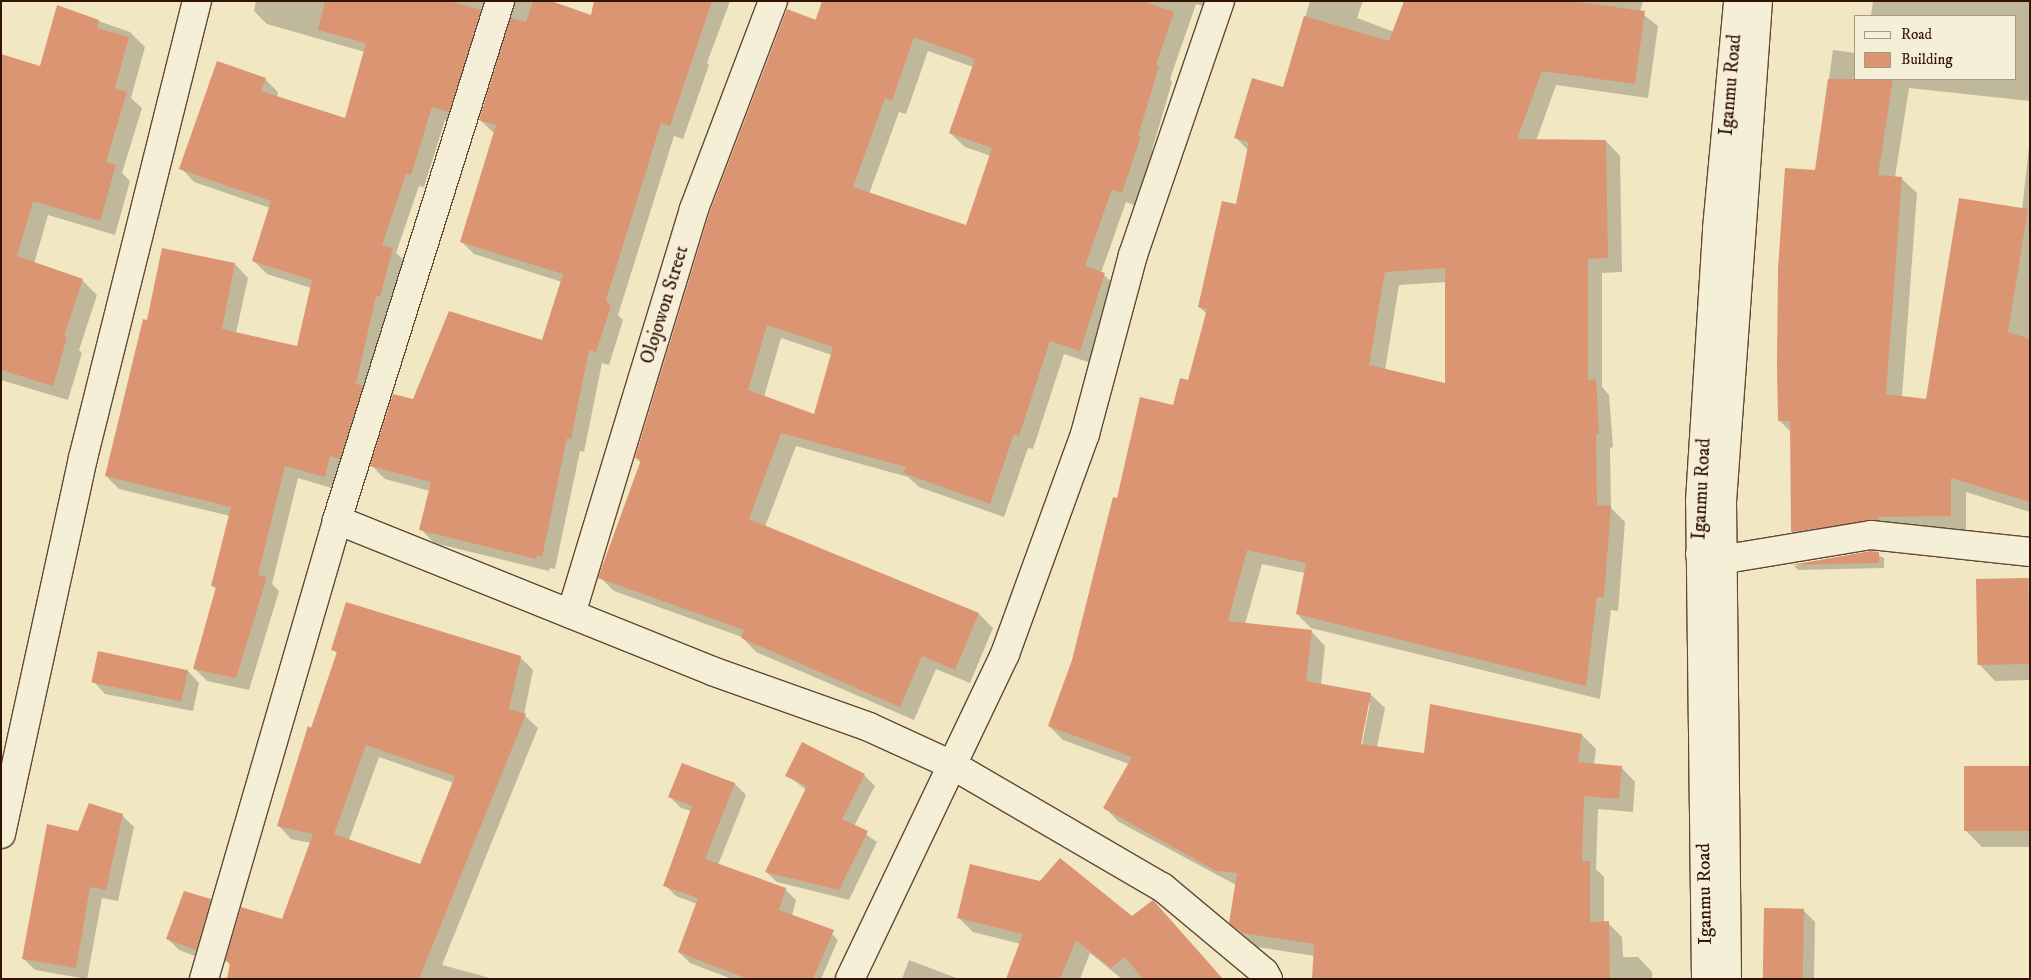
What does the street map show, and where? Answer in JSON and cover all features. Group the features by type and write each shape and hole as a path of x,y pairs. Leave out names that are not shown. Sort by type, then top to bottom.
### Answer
{"street":[{"path":"1,834 83,458 197,1"},
{"path":"204,979 336,520 500,1"},
{"name":"Olojowon Street","path":"571,614 694,209 773,1"},
{"path":"850,979 1005,654 1086,434 1133,255 1220,1"},
{"name":"Iganmu Road","path":"1706,979 1710,557 1717,229 1738,1"},
{"name":"Iganmu Road","path":"1727,979 1710,557 1758,1"},
{"path":"336,520 712,671 869,726 952,765 1162,887 1264,972 1268,979"},
{"path":"1710,557 1871,535 2030,552"}],"building":[{"path":"325,1 450,1 481,10 449,112 432,107 411,175 406,174 382,245 393,248 380,297 376,296 356,384 363,386 340,459 330,456 325,477 285,466 258,575 267,577 236,678 193,669 216,587 211,586 231,507 105,476 143,319 147,320 162,248 235,263 222,329 297,346 312,280 252,261 271,201 179,169 217,61 266,78 261,91 345,118 366,43 318,30"},
{"path":"533,1 551,1 591,15 594,1 712,1 670,126 661,123 606,300 611,306 596,352 589,350 571,439 567,438 542,557 537,555 536,559 419,530 431,482 370,466 393,394 413,399 449,311 542,340 563,274 460,242 496,125 479,120 511,18 526,22"},
{"path":"822,1 1143,1 1174,12 1156,65 1159,66 1138,136 1141,136 1122,193 1112,189 1085,266 1105,273 1080,351 1050,341 1019,436 1014,434 990,504 903,473 906,467 781,433 749,519 979,613 955,670 922,656 900,707 741,638 744,630 598,578 641,460 635,458 709,214 787,9 816,20","holes":["914,37 975,59 949,133 992,148 966,225 853,187 885,98 892,101","767,325 833,347 814,414 748,390"]},
{"path":"1404,1 1571,1 1645,11 1635,84 1542,71 1517,139 1606,140 1608,258 1588,259 1588,380 1596,379 1599,434 1596,434 1597,505 1611,506 1604,597 1597,597 1586,686 1296,614 1306,563 1247,550 1228,621 1312,630 1306,681 1371,693 1361,744 1424,753 1430,704 1582,734 1578,762 1622,766 1619,799 1584,796 1582,861 1590,861 1590,922 1609,921 1610,979 1312,979 1314,944 1242,933 1229,923 1237,873 1216,871 1103,808 1132,757 1048,726 1072,660 1113,497 1117,498 1140,397 1173,405 1180,378 1188,380 1207,309 1198,307 1222,201 1236,204 1249,142 1234,138 1252,78 1283,87 1304,16 1389,41","holes":["1445,268 1445,383 1369,365 1385,272"]},
{"path":"57,5 99,20 97,28 129,37 115,88 127,92 106,162 116,165 100,221 33,201 17,256 83,279 64,336 67,337 53,386 1,370 1,54 40,66"},
{"path":"1828,79 1893,80 1878,175 1902,177 1886,394 1926,399 1959,198 2028,209 2008,332 2030,339 2030,502 1951,478 1951,516 1878,517 1878,520 1791,532 1790,421 1778,421 1778,269 1785,168 1815,170"},
{"path":"1871,551 1879,552 1879,563 1791,565"},
{"path":"2028,578 2030,664 1978,665 1976,579"},
{"path":"346,602 521,656 509,709 526,714 419,979 227,979 230,963 225,961 241,907 282,919 313,834 277,826 308,726 311,728 337,652 331,650","holes":["366,745 455,776 420,864 334,834"]},
{"path":"98,651 188,670 181,701 91,682"},
{"path":"802,742 865,774 842,819 868,831 839,890 765,872 807,786 785,776"},
{"path":"682,763 735,783 705,859 786,888 779,910 834,930 813,979 748,979 678,952 698,898 663,886 692,806 668,797"},
{"path":"1964,766 2030,766 2030,831 1964,831"},
{"path":"89,803 123,814 106,890 90,887 76,968 22,959 47,824 78,831"},
{"path":"1060,858 1132,916 1153,900 1223,979 1143,979 1125,957 1111,968 1076,940 1060,979 1006,979 1023,934 957,918 970,864 1040,881"},
{"path":"184,891 211,899 196,950 166,939"},
{"path":"1764,908 1804,909 1803,979 1763,979"}]}
